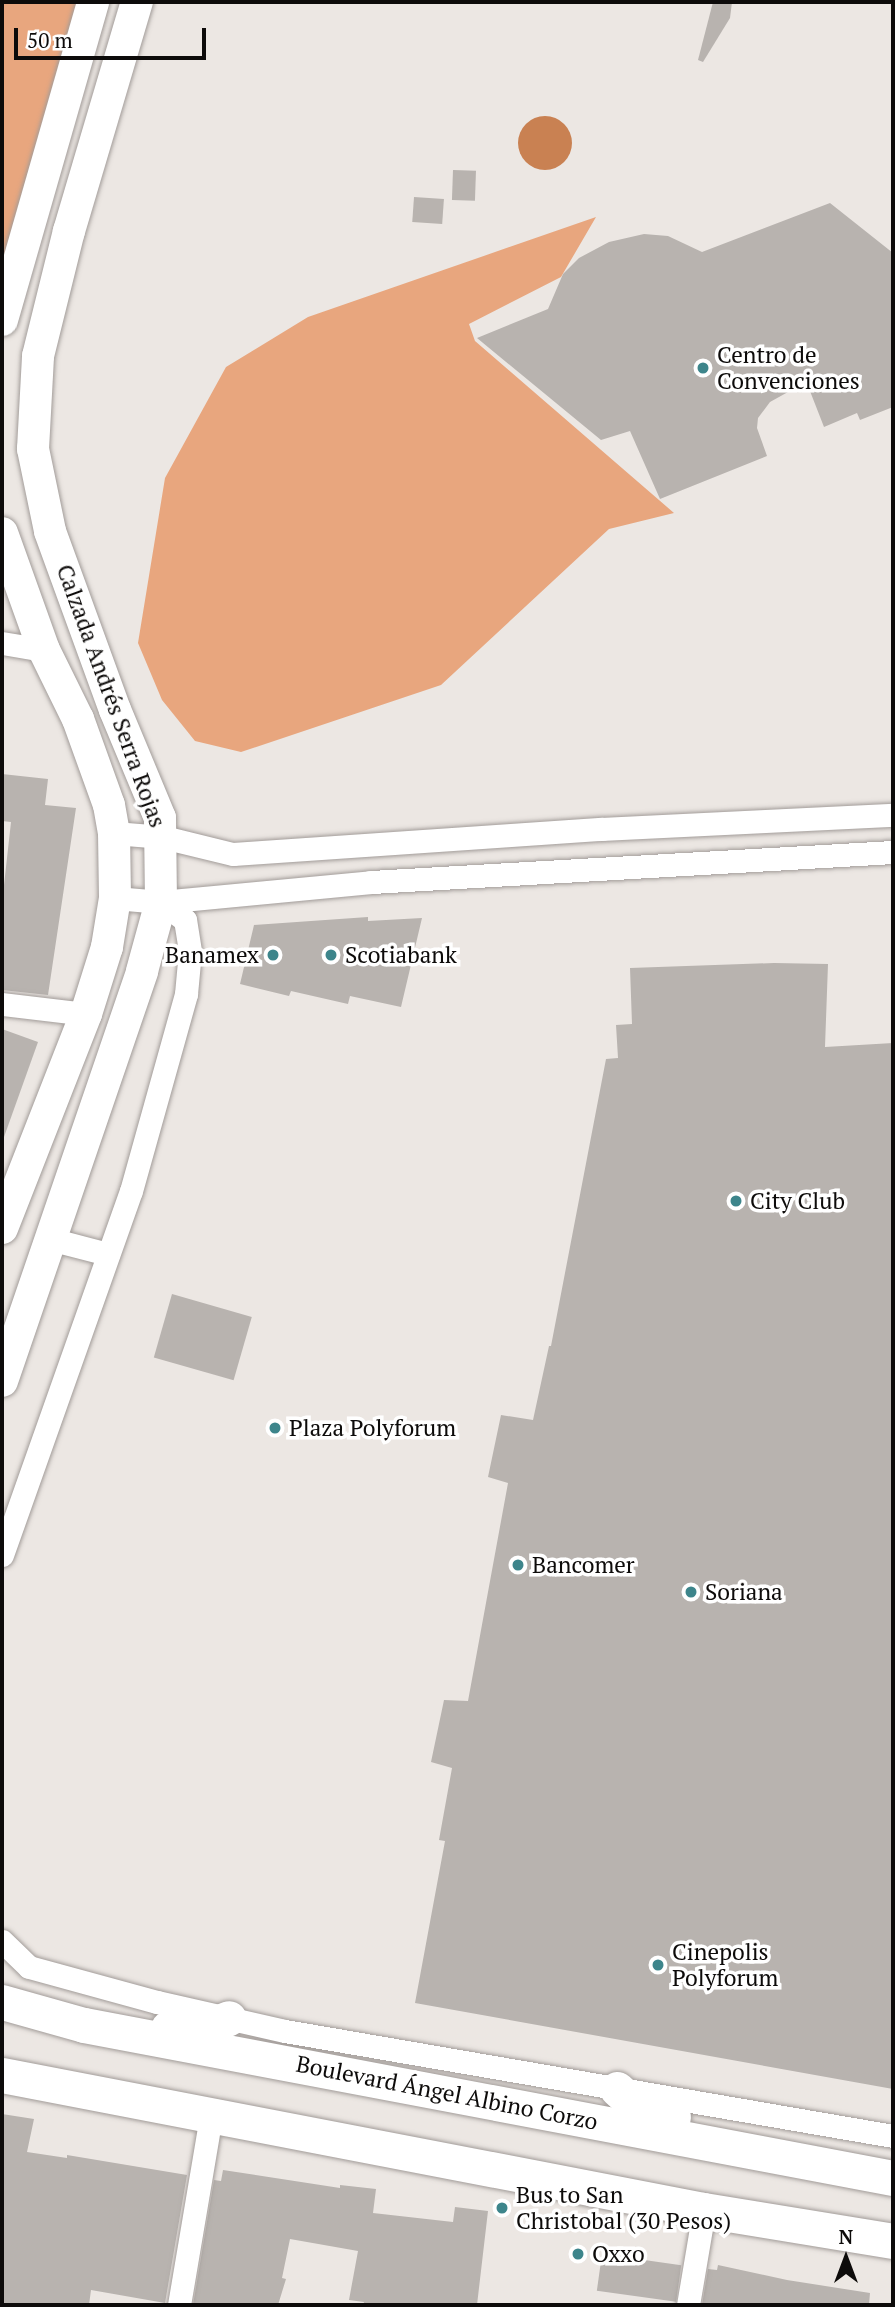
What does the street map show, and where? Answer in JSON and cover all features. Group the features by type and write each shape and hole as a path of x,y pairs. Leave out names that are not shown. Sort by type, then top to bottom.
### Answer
{"main road":[{"path":"2,320 93,2"},
{"name":"Calzada Andrés Serra Rojas","path":"2,1381 142,971 161,902 163,837 160,818 115,710 50,531 33,449 38,356 69,231 137,2"},
{"name":"Calzada Andrés Serra Rojas","path":"2,533 44,650 78,719 109,805 114,834 115,898 107,947 86,1014 2,1227"},
{"path":"2,1227 50,1239"},
{"name":"Boulevard Ángel Albino Corzo","path":"2,2002 114,2031 893,2178"},
{"path":"114,2031 139,2025 198,2030 229,2018"},
{"path":"2,2075 704,2210 893,2241"},
{"path":"617,2090 638,2108 699,2123 719,2144"}],"street":[{"path":"2,643 44,650"},
{"path":"114,834 163,837 233,853 602,829 893,815"},
{"path":"115,898 161,902 371,882 893,852"},
{"path":"2,1555 131,1191 186,994 190,951 185,920 161,902"},
{"path":"2,1004 86,1014"},
{"path":"50,1239 108,1254"},
{"path":"2,1941 29,1967 229,2018 617,2090 893,2136"},
{"path":"179,2305 211,2115"},
{"path":"688,2305 704,2210"}],"shaded area":[{"path":"2,2 77,2 2,272"},
{"path":"550,116 560,120 568,128 572,143 568,158 560,166 540,170 530,166 522,158 518,138 522,128 530,120"},
{"path":"596,217 561,277 469,324 475,341 674,513 609,529 441,685 241,752 195,741 162,700 138,643 165,478 226,367 308,317"}],"building":[{"path":"713,2 732,2 730,18 703,62 698,60"},
{"path":"453,170 476,171 475,201 452,200"},
{"path":"414,197 444,199 442,224 412,222"},
{"name":"Centro de Convenciones","path":"830,203 893,253 893,407 860,420 857,413 824,427 808,386 788,392 770,402 758,418 757,428 767,456 660,499 630,431 601,440 477,338 548,309 563,274 579,258 609,242 644,234 668,236 702,252"},
{"path":"2,774 48,779 45,805 76,808 48,995 2,990 2,903 11,822 2,821"},
{"path":"368,917 368,921 422,918 401,1007 350,996 348,1004 291,991 289,996 240,984 254,925"},
{"path":"828,964 825,1047 893,1043 893,2089 415,2003 445,1841 439,1840 452,1768 431,1762 444,1700 468,1701 508,1483 488,1477 501,1415 533,1420 551,1346 606,1059 618,1058 616,1025 632,1024 630,968"},
{"path":"2,1029 38,1042 4,1137 2,1136"},
{"path":"172,1294 252,1317 234,1380 154,1357"},
{"path":"2,2114 34,2119 27,2152 67,2158 67,2155 187,2175 165,2303 91,2290 89,2305 2,2305"},
{"path":"223,2170 340,2188 340,2185 376,2189 373,2213 453,2222 455,2207 488,2211 477,2305 363,2305 364,2302 349,2300 358,2251 290,2239 282,2278 286,2279 278,2305 193,2305 214,2180 221,2181"},
{"path":"602,2254 681,2265 676,2302 597,2291"},
{"path":"718,2265 787,2280 870,2293 869,2305 702,2305 708,2269 717,2270"}],"place":[{"name":"Centro de Convenciones","path":"703,368"},
{"name":"Banamex","path":"273,955"},
{"name":"Scotiabank","path":"331,955"},
{"name":"City Club","path":"736,1201"},
{"name":"Plaza Polyforum","path":"275,1428"},
{"name":"Bancomer","path":"518,1565"},
{"name":"Soriana","path":"691,1592"},
{"name":"Cinepolis Polyforum","path":"658,1965"},
{"name":"Bus to San Christobal (30 Pesos)","path":"502,2208"},
{"name":"Oxxo","path":"578,2254"}]}
